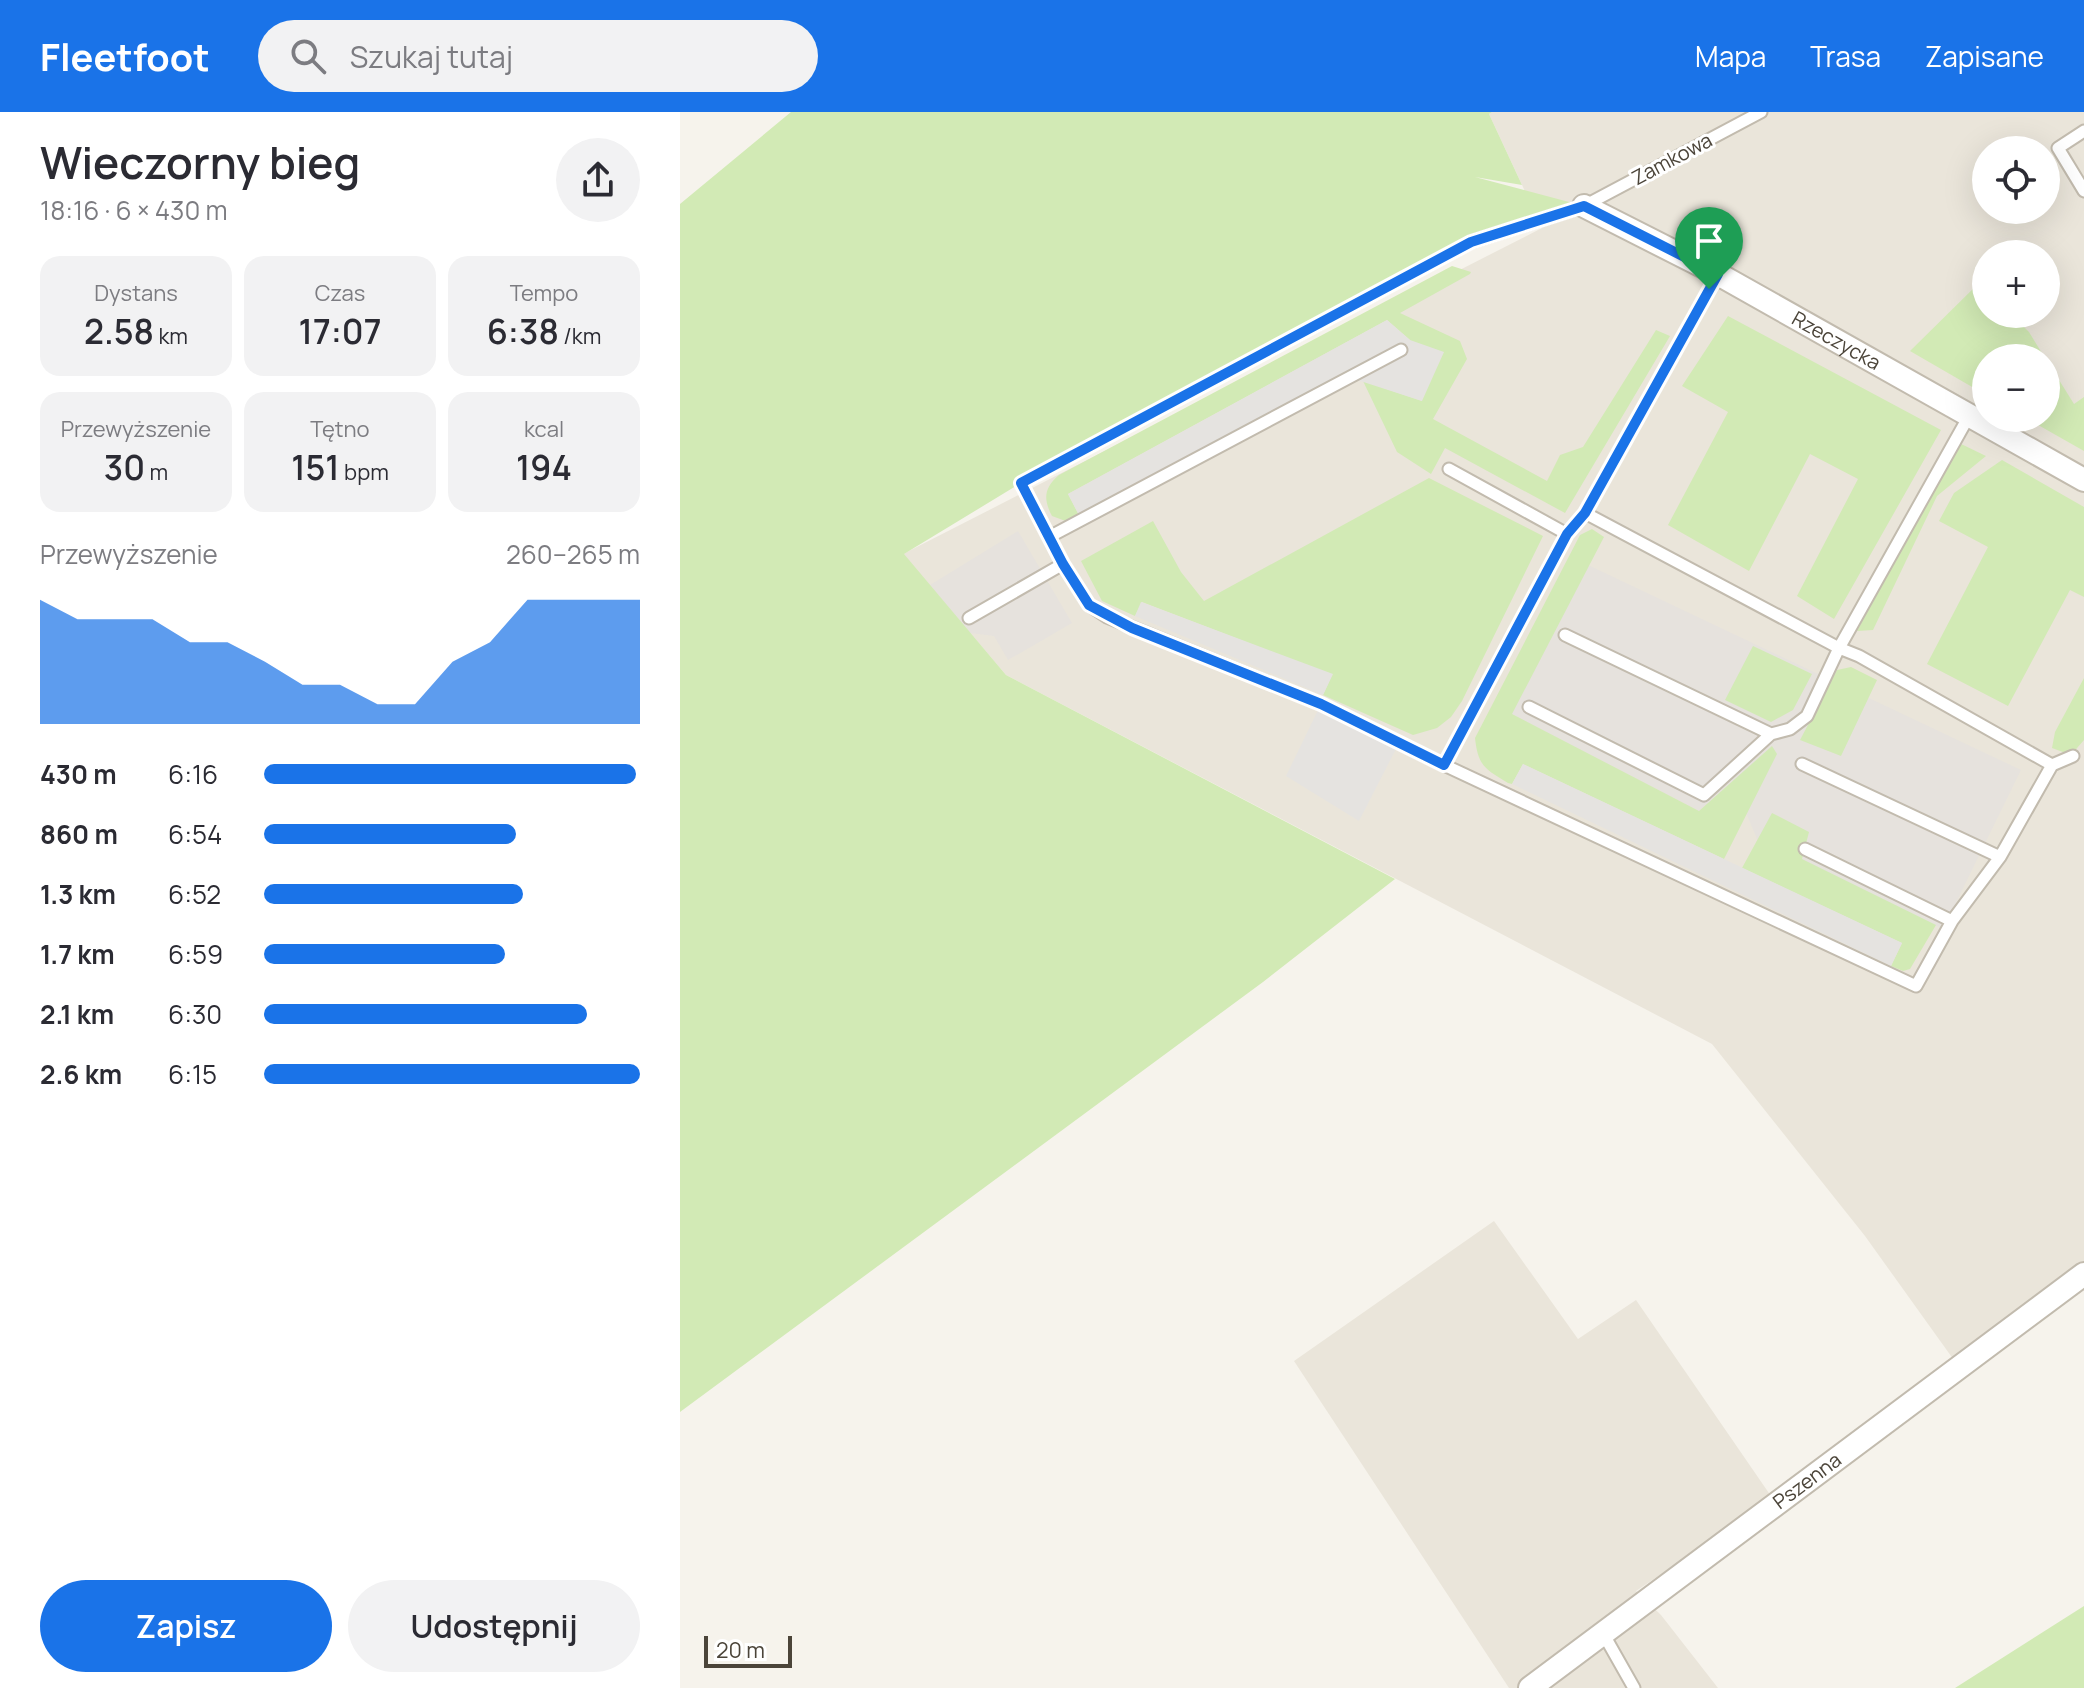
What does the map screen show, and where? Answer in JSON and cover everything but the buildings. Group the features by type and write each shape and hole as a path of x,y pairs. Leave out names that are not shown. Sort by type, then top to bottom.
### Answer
{"street":[{"name":"Rzeczycka","path":"1584,206 1718,274 2084,480"},
{"name":"Pszenna","path":"1530,1688 2084,1274"}],"lane":[{"name":"Zamkowa","path":"1049,537 1021,483 1471,242 1584,206 1761,112"},
{"path":"2084,131 2058,148 2084,191"},
{"path":"1444,765 1567,534 1585,513 1718,274"},
{"path":"1401,350 1049,537 1089,605 1107,617 1321,704 1444,765 1916,986 1952,921 2000,857 2052,765 2073,756"},
{"path":"1529,707 1704,795 1771,734 1790,729 1807,716 1839,648 1969,416"},
{"path":"1449,469 1567,534"},
{"path":"1585,513 1859,656 2052,765"},
{"path":"969,618 1063,564"},
{"path":"1565,635 1771,734"},
{"path":"1802,764 2000,857"},
{"path":"1805,849 1952,921"},
{"path":"1604,1635 1634,1688"}],"shaded area":[{"path":"1492,112 2084,112 2084,1265 1956,1363 1865,1236 1712,1044 1006,675 903,554 1542,228 1489,114"},
{"path":"1387,320 1410,340 1444,352 1422,401 1348,377 1082,521 1068,494"},
{"path":"1018,531 1072,623 1008,660 994,636 970,633 930,585"},
{"path":"1588,565 2021,770 1943,929 1757,839 1733,781 1699,811 1509,713"},
{"path":"1141,602 1333,674 1323,695 1135,616"},
{"path":"1321,704 1399,743 1359,821 1286,776"},
{"path":"1523,764 1902,943 1891,966 1512,784"},
{"path":"1494,1221 1578,1339 1636,1300 1773,1499 1636,1591 1661,1615 1718,1688 1509,1688 1294,1361"}],"green space":[{"path":"791,112 1492,112 1489,114 1522,185 1475,177 1584,206 1471,242 1021,483 904,554 1006,675 1395,879 1263,982 680,1412 680,204"},
{"path":"1452,266 1471,272 1400,313 1460,341 1467,359 1433,419 1547,481 1560,455 1583,447 1656,330 1670,336 1565,513 1445,448 1431,474 1397,452 1363,381 1422,401 1410,340 1387,320 1068,494 1082,521 1071,523 1052,516 1046,494 1059,475"},
{"path":"1972,290 1972,328 2025,328 2036,344 1972,344 1972,387 1910,351"},
{"path":"1728,316 1941,430 1834,619 1797,596 1858,479 1810,454 1749,571 1668,525 1728,412 1682,386"},
{"path":"2060,382 2074,404 2084,397 2084,451 2051,432 2060,432"},
{"path":"1957,442 1986,456 1937,496 1873,630 1857,631"},
{"path":"2002,460 2084,507 2084,597 2070,590 2008,706 1927,664 1988,547 1939,521 1954,493"},
{"path":"1429,478 1543,536 1462,701 1451,717 1437,728 1413,735 1323,695 1332,675 1142,602 1135,616 1102,601 1081,561 1153,521 1181,572 1204,601"},
{"path":"1592,529 1604,537 1512,714 1699,811 1772,746 1777,754 1724,859 1523,764 1512,784 1508,783 1488,770 1478,755 1475,738 1580,535"},
{"path":"1753,646 1812,674 1793,710 1771,722 1725,700"},
{"path":"1851,667 1877,680 1841,756 1800,740 1837,670"},
{"path":"2084,678 2084,740 2071,755 2052,748 2055,732"},
{"path":"1772,813 1809,832 1802,859 1936,925 1910,969 1903,971 1891,966 1902,943 1742,868"},
{"path":"2084,1606 2084,1688 1955,1688"}],"route":[{"path":"1584,206 1718,274 1709,289 1585,513 1567,534 1444,765 1321,704 1132,628 1089,605 1063,564 1021,483 1471,242 1584,206"}]}
